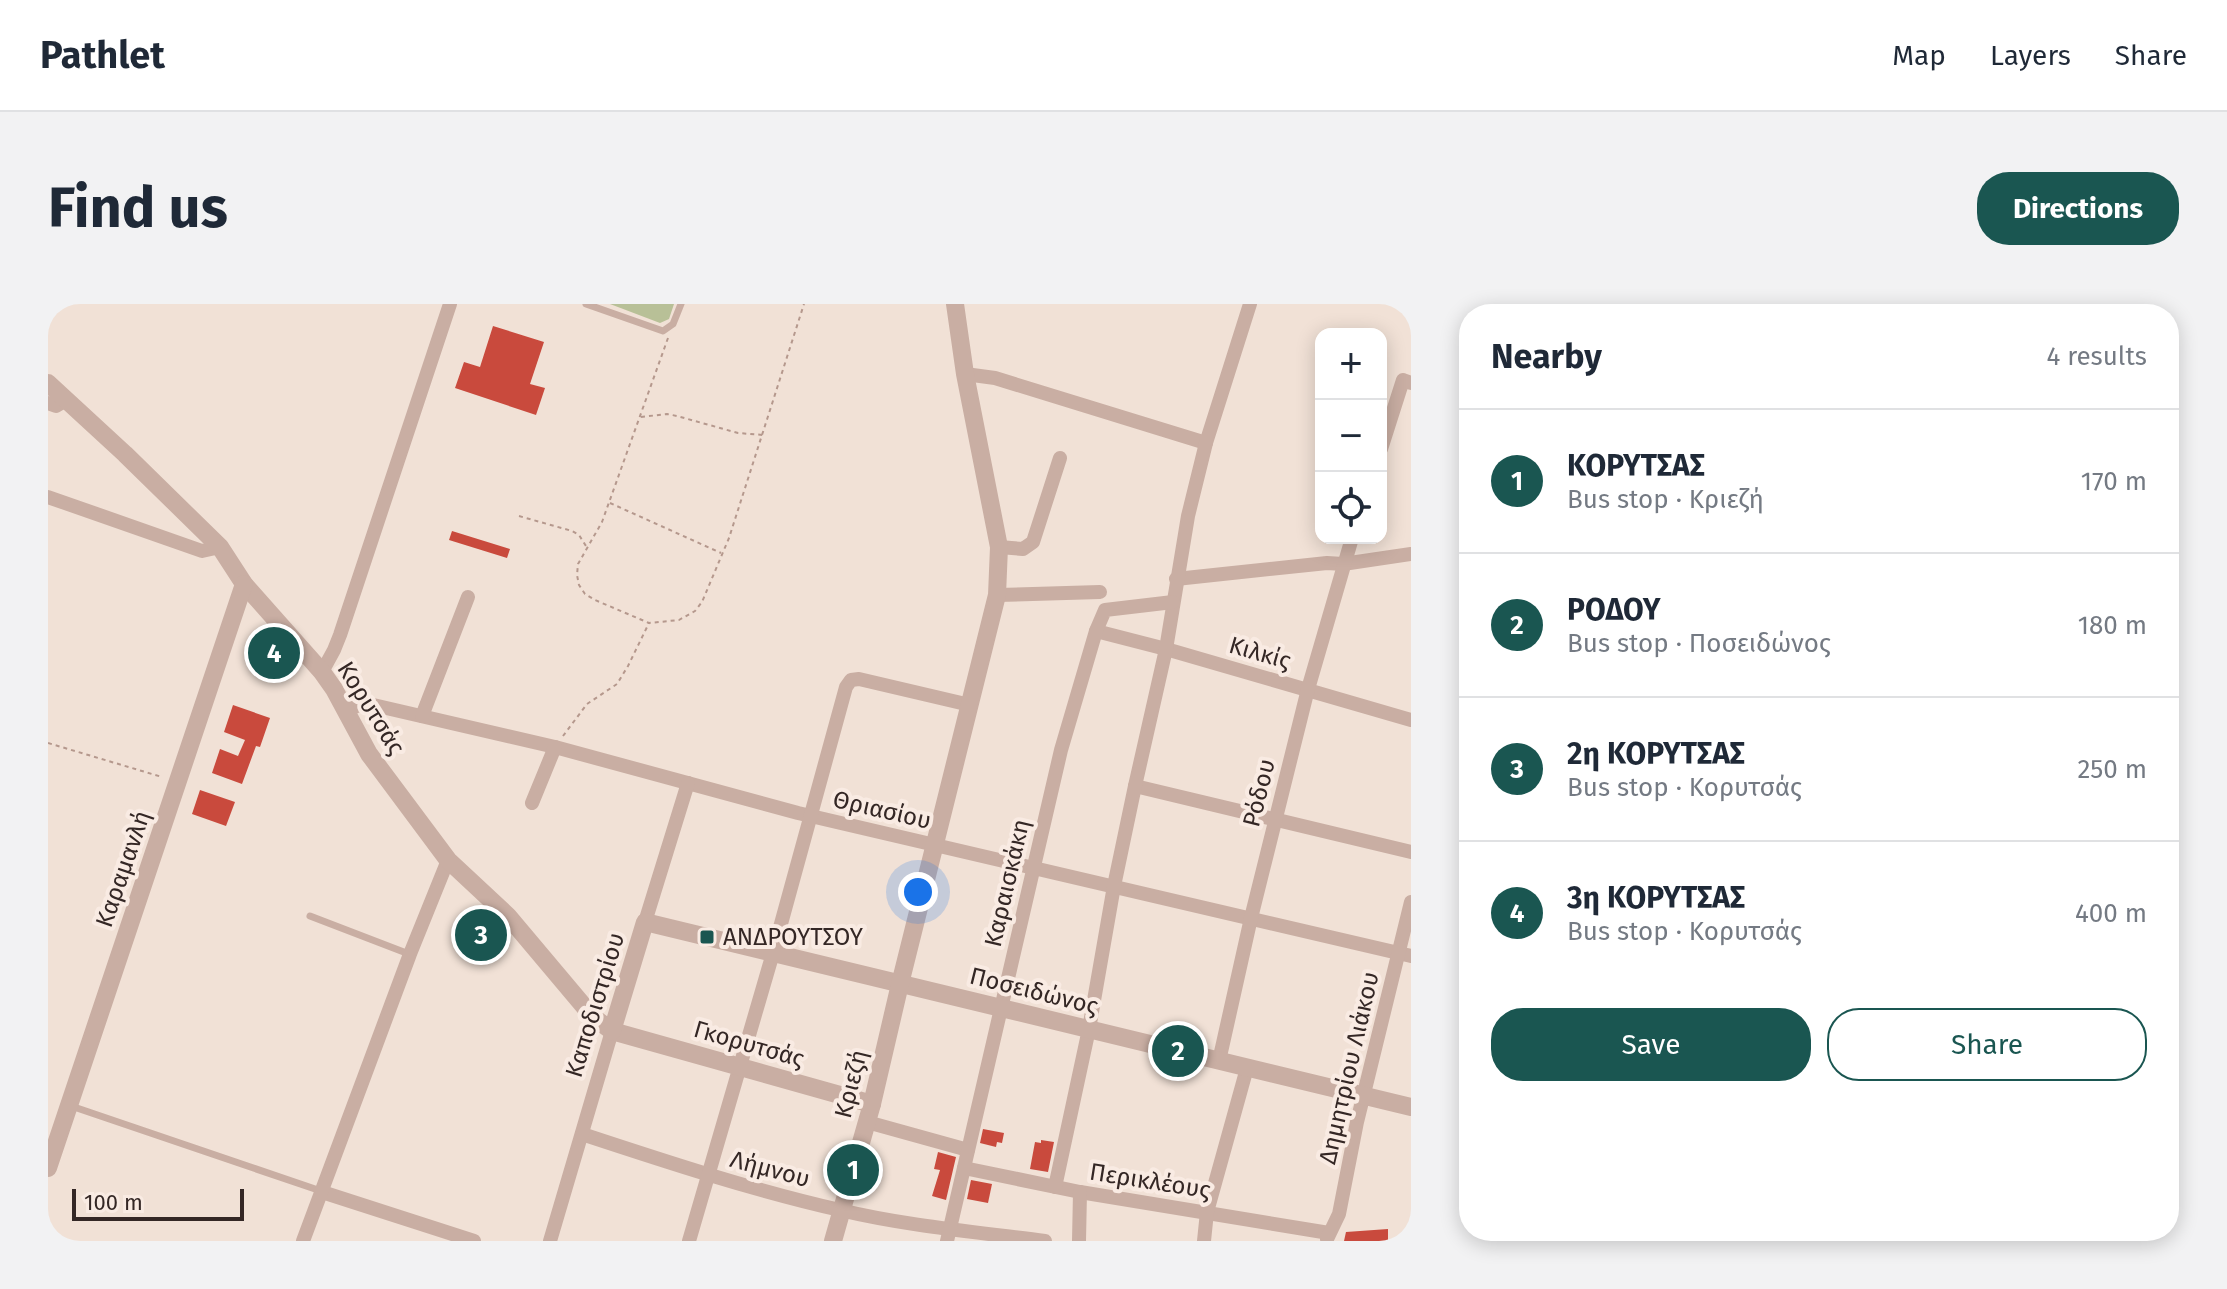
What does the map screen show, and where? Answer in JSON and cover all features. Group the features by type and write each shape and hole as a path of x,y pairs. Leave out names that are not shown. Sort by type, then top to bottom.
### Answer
{"street":[{"path":"322,672 340,635 450,304"},
{"name":"Κριεζή","path":"833,1241 870,1113 997,595 999,547 965,374 955,304"},
{"path":"1055,1187 1089,1029 1114,886 1166,649 1188,516 1206,443 1250,304"},
{"path":"965,374 995,378 1206,443"},
{"path":"1387,434 1407,382"},
{"name":"Κορυτσάς","path":"48,383 57,401 125,454 220,547 244,584 322,672 382,774 448,860 508,916 593,1017 612,1031"},
{"path":"999,547 1023,549 1033,542 1060,458"},
{"path":"48,497 202,551 220,547"},
{"name":"Ρόδου","path":"1219,1061 1308,689 1350,544"},
{"path":"1176,579 1327,563 1343,564 1411,554"},
{"name":"Καραμανλή","path":"48,1168 244,584"},
{"path":"997,595 1100,592"},
{"path":"422,716 468,597"},
{"path":"1096,631 1105,610 1173,602"},
{"name":"Κιλκίς","path":"1096,631 1411,720"},
{"name":"Καραισκάκη","path":"948,1235 1032,868 1061,750 1096,631"},
{"path":"689,1241 846,687 851,680 859,679 970,705"},
{"name":"Θριασίου","path":"345,711 369,704 422,716 555,747 809,815 1405,954"},
{"path":"532,803 555,747"},
{"name":"Καποδιστρίου","path":"550,1241 688,783"},
{"path":"1135,786 1411,852"},
{"path":"303,1241 448,860"},
{"name":"Δημητρίου Λιάκου","path":"1327,1237 1339,1214 1363,1096 1405,954 1411,902"},
{"name":"Ποσειδώνος","path":"645,922 1411,1107"},
{"name":"Γκορυτσάς","path":"612,1031 741,1066 968,1150"},
{"path":"1204,1241 1207,1212 1247,1068"},
{"name":"Λήμνου","path":"582,1134 708,1175 841,1211 948,1235 1045,1241"},
{"name":"Περικλέους","path":"964,1168 1327,1237"},
{"path":"322,1192 474,1241"},
{"path":"1079,1241 1080,1192"}],"lane":[{"path":"586,304 663,331 669,329 676,319 681,304"},
{"path":"310,916 410,954"},
{"path":"69,1106 322,1192"}],"path":[{"path":"669,329 667,344 609,502 598,531 578,564 577,575 585,594 649,623 679,620 695,611 702,602 729,538 804,304"},
{"path":"640,417 667,414 738,433 763,435"},
{"path":"609,502 722,553"},
{"path":"519,516 572,531 584,540 587,547"},
{"path":"555,747 587,704 617,684 649,623"},
{"path":"48,743 177,782"}],"green space":[{"path":"610,304 674,304 669,319 660,323"}],"building":[{"path":"493,326 544,342 530,384 545,388 536,415 455,388 464,362 480,367"},
{"path":"452,531 510,549 507,558 449,540"},
{"path":"233,705 270,718 242,784 212,773 220,749 238,756 245,740 224,732"},
{"path":"200,790 235,802 226,826 192,814"},
{"path":"983,1129 1004,1133 1002,1143 997,1142 996,1147 980,1143"},
{"path":"1041,1140 1054,1142 1048,1172 1030,1169 1035,1142 1041,1143"},
{"path":"938,1152 956,1157 946,1200 932,1196 940,1170 934,1169"},
{"path":"971,1180 992,1184 988,1203 967,1199"},
{"path":"1388,1229 1388,1241 1344,1241 1346,1232"}],"place":[{"name":"3η ΚΟΡΥΤΣΑΣ","path":"274,653"},
{"name":"2η ΚΟΡΥΤΣΑΣ","path":"481,935"},
{"name":"ΑΝΔΡΟΥΤΣΟΥ","path":"707,937"},
{"name":"ΡΟΔΟΥ","path":"1178,1051"},
{"name":"ΚΟΡΥΤΣΑΣ","path":"853,1170"}]}
